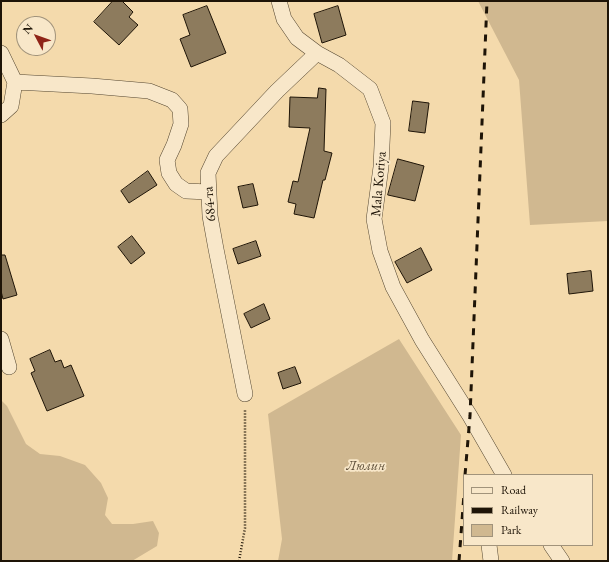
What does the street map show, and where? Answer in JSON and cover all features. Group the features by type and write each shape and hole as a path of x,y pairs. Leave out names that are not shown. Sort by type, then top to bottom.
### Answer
{"street":[{"name":"Mala Koriya","path":"279,1 284,19 297,38 317,53 339,65 370,89 383,123 381,167 374,219 380,251 393,287 422,340 470,416 503,474"},
{"path":"1,53 15,82 10,106 1,115"},
{"name":"684-та","path":"245,394 210,216 208,173 216,156 277,91 317,53"},
{"path":"15,82 149,91 172,100 180,109 181,124 167,160 169,173 176,184 186,191 209,192"},
{"path":"1,339 9,367"},
{"path":"489,546 491,561"},
{"path":"552,546 562,561"}],"path":[{"path":"239,561 246,528 245,394"}],"green space":[{"path":"478,1 608,1 608,221 530,225 519,80"},
{"name":"Люлин","path":"399,339 461,435 452,561 278,561 282,539 268,414"},
{"path":"1,400 7,406 26,444 40,454 60,456 85,465 101,483 108,498 105,515 112,524 133,524 153,521 159,533 157,546 132,561 1,561"}],"building":[{"path":"113,1 122,1 133,12 129,17 138,25 119,45 94,22"},
{"path":"207,6 226,53 191,67 180,39 190,35 183,15"},
{"path":"338,6 346,35 322,43 314,14"},
{"path":"319,88 326,89 324,151 332,153 325,180 323,180 314,218 294,214 296,204 288,202 293,181 298,182 310,128 289,127 290,97 317,98"},
{"path":"413,101 429,103 425,133 409,131"},
{"path":"398,159 424,166 415,201 388,195"},
{"path":"148,171 157,185 129,203 121,191"},
{"path":"253,184 258,205 243,208 238,187"},
{"path":"132,236 145,253 131,264 118,247"},
{"path":"256,241 261,256 238,264 233,249"},
{"path":"421,248 432,270 407,283 395,262"},
{"path":"1,255 5,255 17,295 3,299 1,291"},
{"path":"591,271 593,291 569,294 567,274"},
{"path":"264,304 270,319 251,328 244,314"},
{"path":"50,350 55,362 61,360 64,368 71,365 84,396 47,411 31,373 35,371 30,359"},
{"path":"295,367 301,383 283,389 278,373"}],"railway":[{"path":"465,474 470,416 487,1"},
{"path":"459,561 463,507"}]}
